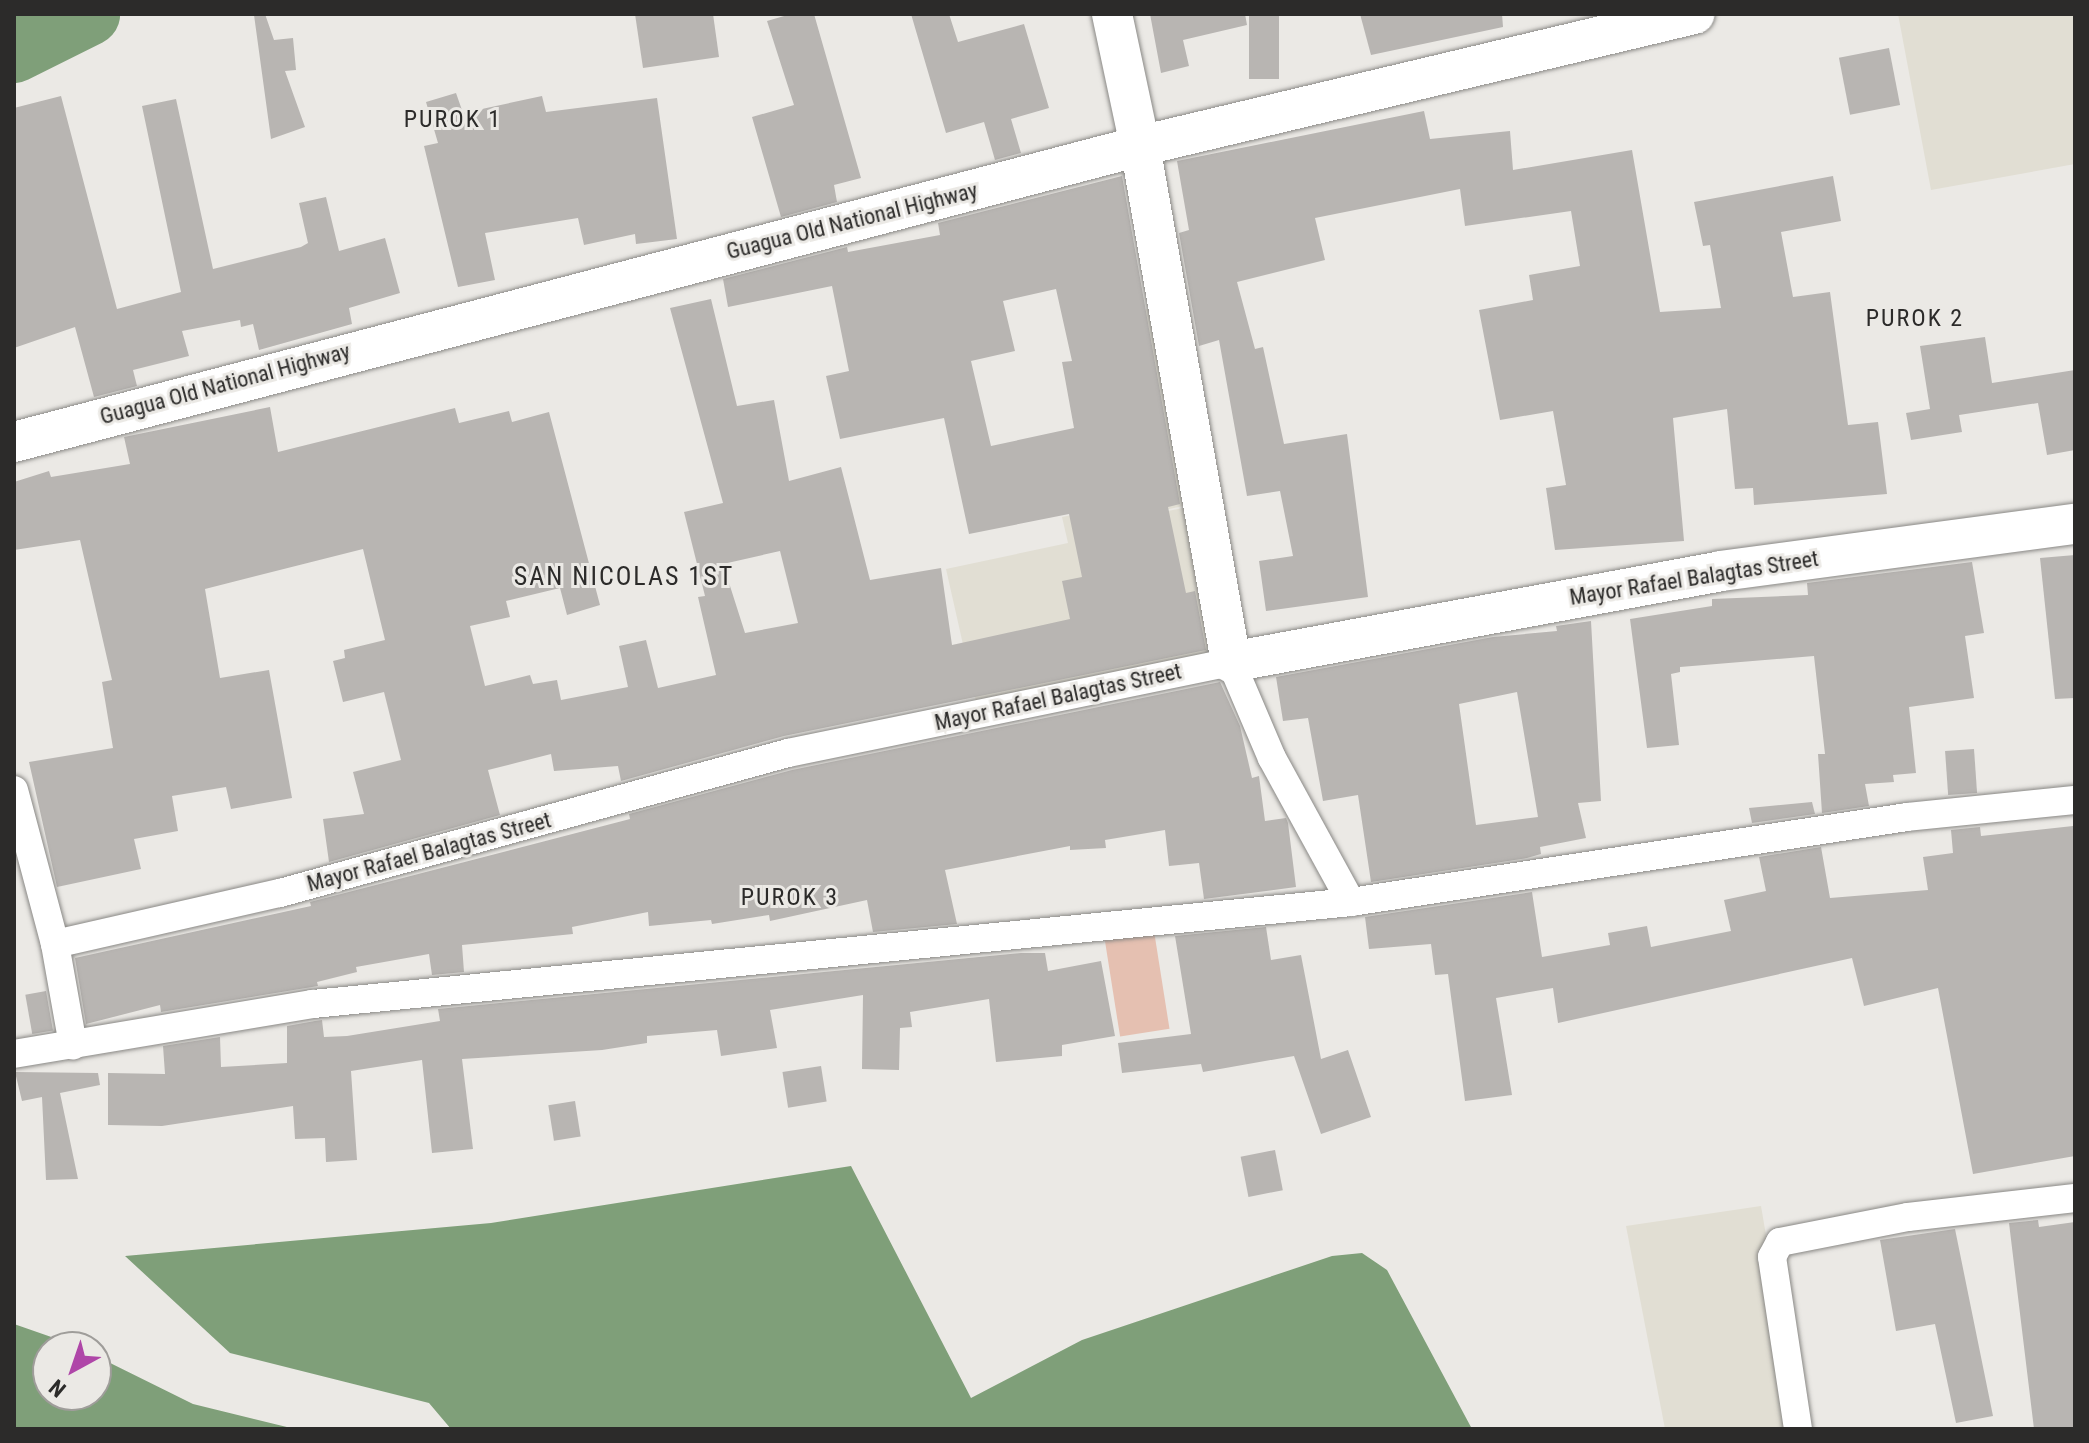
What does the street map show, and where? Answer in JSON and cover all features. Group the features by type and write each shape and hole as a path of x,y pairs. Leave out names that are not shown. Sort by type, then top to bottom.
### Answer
{"main road":[{"path":"1112,14 1140,146 1231,662"},
{"name":"Guagua Old National Highway","path":"14,442 1140,146 1694,14"},
{"name":"Mayor Rafael Balagtas Street","path":"1231,662 1721,571 2075,524"}],"street":[{"path":"1231,662 1272,758 1351,902"},
{"name":"Mayor Rafael Balagtas Street","path":"55,944 280,893 788,753 1231,662"},
{"path":"14,790 55,944 73,1045"},
{"path":"14,1054 313,1004 590,973 1351,902 1907,817 2075,800"},
{"path":"1798,1429 1772,1257 1780,1242 1908,1217 2075,1198"}],"shaded area":[{"path":"1898,14 2075,14 2075,164 1931,190"},
{"path":"1160,306 1202,502 1094,525 1194,506 1228,657 978,711 946,569 1068,543 1062,517 1091,511 1095,320"},
{"path":"1154,931 1169,1029 1120,1037 1105,939"},
{"path":"851,1166 971,1398 1082,1340 1332,1256 1362,1253 1387,1270 1472,1429 451,1429 429,1403 230,1353 125,1256 491,1223"},
{"path":"1761,1206 1799,1429 1665,1429 1626,1226"},
{"path":"14,1324 34,1331 32,1411 112,1411 112,1364 193,1404 295,1429 14,1429"}],"building":[{"path":"265,14 274,40 293,38 296,70 285,71 305,127 271,139 254,15"},
{"path":"635,14 713,14 719,57 643,68"},
{"path":"791,14 814,14 861,178 834,185 837,202 781,217 752,117 794,105 767,21"},
{"path":"911,14 949,14 958,42 1024,24 1049,108 1011,119 1021,153 995,160 984,122 946,133"},
{"path":"1150,14 1245,14 1247,25 1183,40 1189,66 1161,73"},
{"path":"1249,14 1279,14 1279,79 1249,79"},
{"path":"1360,14 1502,14 1503,27 1371,55"},
{"path":"1889,48 1900,105 1850,115 1839,58"},
{"path":"456,93 463,113 542,96 546,112 657,98 677,239 636,244 635,234 584,245 578,218 485,233 495,280 458,287 424,146 438,143 426,102"},
{"path":"61,96 117,309 181,292 142,106 176,99 213,269 308,243 299,203 326,197 339,251 385,238 400,293 349,308 352,324 259,350 253,324 241,327 240,320 182,331 189,356 133,370 137,386 94,397 75,327 14,348 14,108"},
{"path":"1424,111 1430,139 1510,131 1513,170 1632,150 1660,312 1721,308 1710,245 1703,246 1694,202 1833,176 1841,221 1781,232 1793,297 1830,292 1848,425 1878,422 1887,494 1754,505 1753,488 1735,489 1727,409 1673,418 1684,541 1555,550 1546,488 1566,485 1553,411 1500,420 1479,310 1533,300 1529,275 1580,266 1571,211 1465,226 1460,189 1315,218 1325,260 1237,282 1255,349 1263,347 1284,444 1347,434 1368,597 1266,611 1259,561 1293,556 1280,491 1247,496 1219,340 1199,346 1179,233 1189,230 1177,161"},
{"path":"1122,176 1180,504 1168,507 1186,593 1195,591 1206,650 784,736 621,781 618,766 554,771 551,754 488,770 500,815 329,862 323,819 364,814 353,772 401,760 384,692 343,702 333,661 345,658 344,650 385,640 363,549 205,589 220,678 269,670 292,798 231,809 226,787 172,796 178,831 134,839 141,869 57,887 29,762 113,748 102,682 112,680 80,540 14,550 14,482 49,471 51,477 130,464 124,437 270,407 278,452 455,408 459,423 509,411 512,422 549,412 600,605 567,615 560,588 506,601 510,617 470,626 485,686 530,675 533,684 557,680 561,700 628,687 619,646 646,640 658,688 716,675 698,597 705,596 684,512 723,503 670,308 711,299 737,406 774,400 789,481 841,467 870,580 941,568 952,645 1070,619 1062,581 1082,577 1069,514 969,534 944,418 840,439 826,376 849,371 832,286 728,307 723,279 847,247 848,252 940,235 938,223","holes":["1056,289 1072,361 1062,362 1074,428 991,446 971,361 1015,351 1003,301","780,551 798,623 745,633 723,564"]},
{"path":"1985,337 1992,383 2075,370 2075,450 2047,455 2038,403 1959,415 1962,432 1911,440 1906,413 1930,409 1920,346"},
{"path":"2075,555 2075,698 2055,699 2040,558"},
{"path":"1972,562 1984,633 1965,636 1974,698 1909,707 1916,773 1893,775 1894,782 1865,784 1869,806 1822,813 1818,754 1825,754 1814,656 1680,667 1680,672 1671,674 1679,745 1647,748 1630,619 1712,606 1712,599 1808,595 1807,583"},
{"path":"1591,621 1601,801 1578,803 1586,838 1540,847 1541,854 1527,858 1371,882 1358,795 1323,801 1308,718 1283,721 1276,677 1493,637 1557,631 1556,626","holes":["1517,692 1538,817 1476,825 1459,704"]},
{"path":"1220,682 1240,726 1252,778 1259,776 1265,821 1286,818 1288,823 1296,887 1204,899 1199,863 1169,866 1165,830 1105,840 1106,848 1070,850 1070,846 945,870 957,924 873,932 867,900 770,921 769,915 712,924 711,920 649,926 648,912 572,927 573,934 462,945 464,972 432,975 429,954 356,967 357,972 317,982 318,986 161,1012 160,1005 86,1024 75,958 311,906 310,902 630,819 629,814 792,770"},
{"path":"1974,749 1977,793 1948,795 1945,751"},
{"path":"1812,802 1815,814 1752,823 1749,808"},
{"path":"2073,826 2075,1156 1973,1174 1938,988 1864,1006 1852,958 1558,1023 1553,988 1496,998 1512,1095 1465,1101 1448,974 1435,975 1431,944 1369,949 1365,917 1532,892 1542,957 1610,945 1608,933 1647,926 1651,947 1731,931 1724,900 1766,891 1759,857 1821,847 1830,898 1928,890 1923,857 1953,853 1951,830 1980,827 1981,836"},
{"path":"1266,927 1271,960 1301,955 1321,1059 1348,1050 1371,1117 1321,1134 1294,1056 1203,1072 1201,1064 1122,1073 1118,1043 1191,1034 1175,936"},
{"path":"1045,953 1048,971 1101,961 1115,1036 1062,1045 1062,1056 996,1062 989,999 910,1012 912,1027 900,1028 899,1070 862,1069 863,995 770,1010 777,1048 721,1056 717,1030 647,1036 647,1043 602,1050 462,1059 473,1149 432,1153 422,1060 351,1071 357,1160 326,1162 325,1138 295,1139 293,1106 162,1126 108,1125 108,1073 165,1074 163,1046 220,1037 221,1067 287,1063 287,1026 315,1021 322,1020 324,1037 347,1036 440,1021 438,1009"},
{"path":"46,991 53,1030 32,1034 25,995"},
{"path":"821,1066 827,1102 788,1108 782,1072"},
{"path":"15,1072 98,1073 100,1085 60,1093 78,1179 46,1180 42,1097 22,1101"},
{"path":"575,1101 581,1137 554,1141 548,1105"},
{"path":"1275,1150 1283,1190 1248,1197 1241,1157"},
{"path":"2038,1220 2039,1227 2075,1222 2075,1429 2034,1429 2009,1223"},
{"path":"1955,1229 1993,1416 1956,1423 1935,1324 1896,1331 1880,1240"}],"waterway":[{"path":"14,51 88,14"}],"district":[{"name":"PUROK 1","path":"453,120"},
{"name":"PUROK 2","path":"1915,319"},
{"name":"SAN NICOLAS 1ST","path":"624,577"},
{"name":"PUROK 3","path":"790,898"}]}
